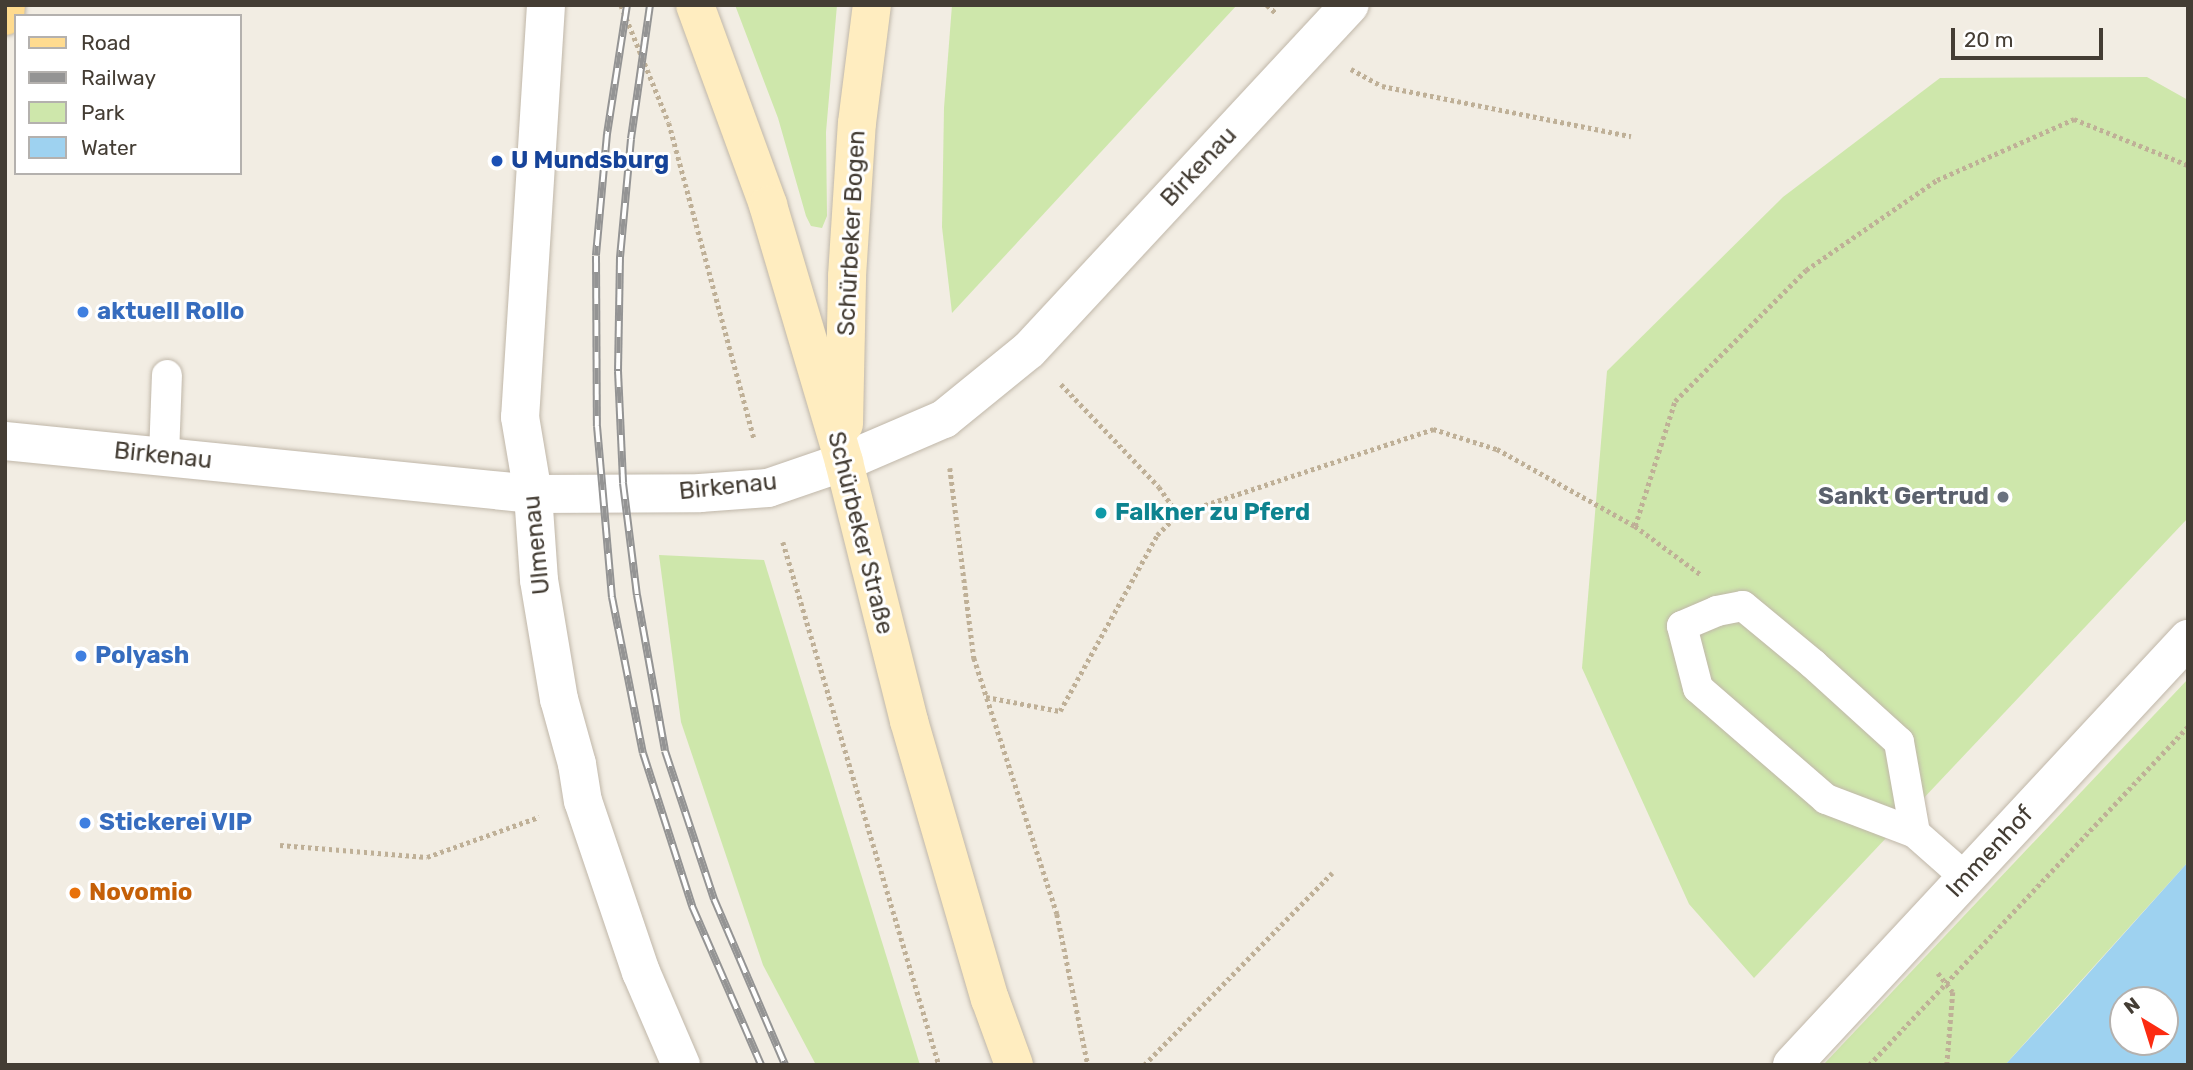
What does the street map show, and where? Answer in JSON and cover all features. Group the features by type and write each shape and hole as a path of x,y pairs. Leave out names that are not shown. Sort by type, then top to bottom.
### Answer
{"main road":[{"path":"5,16 6,5"},
{"name":"Schürbeker Straße","path":"695,5 768,205 844,461 909,721 990,999 1014,1065"},
{"name":"Schürbeker Bogen","path":"844,461 847,276 857,123 872,5"}],"street":[{"name":"Ulmenau","path":"546,5 520,418 533,494 539,580 559,699 577,764 583,802 641,972 681,1065"},
{"name":"Birkenau","path":"5,441 533,494 699,493 768,488 844,461 943,419 1029,350 1350,5"},
{"name":"Immenhof","path":"1792,1065 2188,639"}],"lane":[{"path":"164,456 167,375"},
{"path":"1915,833 1899,742 1743,606 1717,611 1682,626 1698,688 1826,799 1915,833 1966,878"}],"path":[{"path":"621,5 669,123 754,438"},
{"path":"1311,47 1382,86 1631,136"},
{"path":"1635,526 1675,401 1806,270 1937,180 2074,119 2188,165"},
{"path":"1029,350 1159,487 1178,514"},
{"path":"943,419 974,658 1057,914 1088,1065"},
{"path":"986,696 1060,711 1157,535 1178,514 1433,429 1497,449 1635,526 1743,606"},
{"path":"783,542 939,1065"},
{"path":"1869,1065 2188,727"},
{"path":"280,845 427,857 583,802"},
{"path":"1144,1065 1332,873"},
{"path":"1910,939 1953,992 1947,1065"}],"green space":[{"path":"735,5 837,5 826,132 827,216 822,228 811,226 806,216 778,118"},
{"path":"952,5 1237,5 952,313 942,227 944,108"},
{"path":"2147,77 2188,100 2188,518 1754,978 1689,904 1582,668 1607,371 1783,197 1940,78"},
{"path":"659,555 764,560 920,1065 816,1065 763,965 681,722"},
{"path":"2188,679 2188,862 2005,1065 1823,1065"}],"water":[{"path":"2188,862 2188,1065 2005,1065 2062,1003"}],"railway":[{"path":"627,5 607,134 596,256 597,426 612,597 643,753 692,906 761,1065"},
{"path":"650,5 631,139 620,257 618,371 623,483 637,595 665,751 714,899 785,1065"}],"place":[{"name":"U Mundsburg","path":"497,161"},
{"name":"aktuell Rollo","path":"83,312"},
{"name":"Sankt Gertrud","path":"2003,497"},
{"name":"Falkner zu Pferd","path":"1101,513"},
{"name":"Polyash","path":"81,656"},
{"name":"Stickerei VIP","path":"85,823"},
{"name":"Novomio","path":"75,893"}]}
